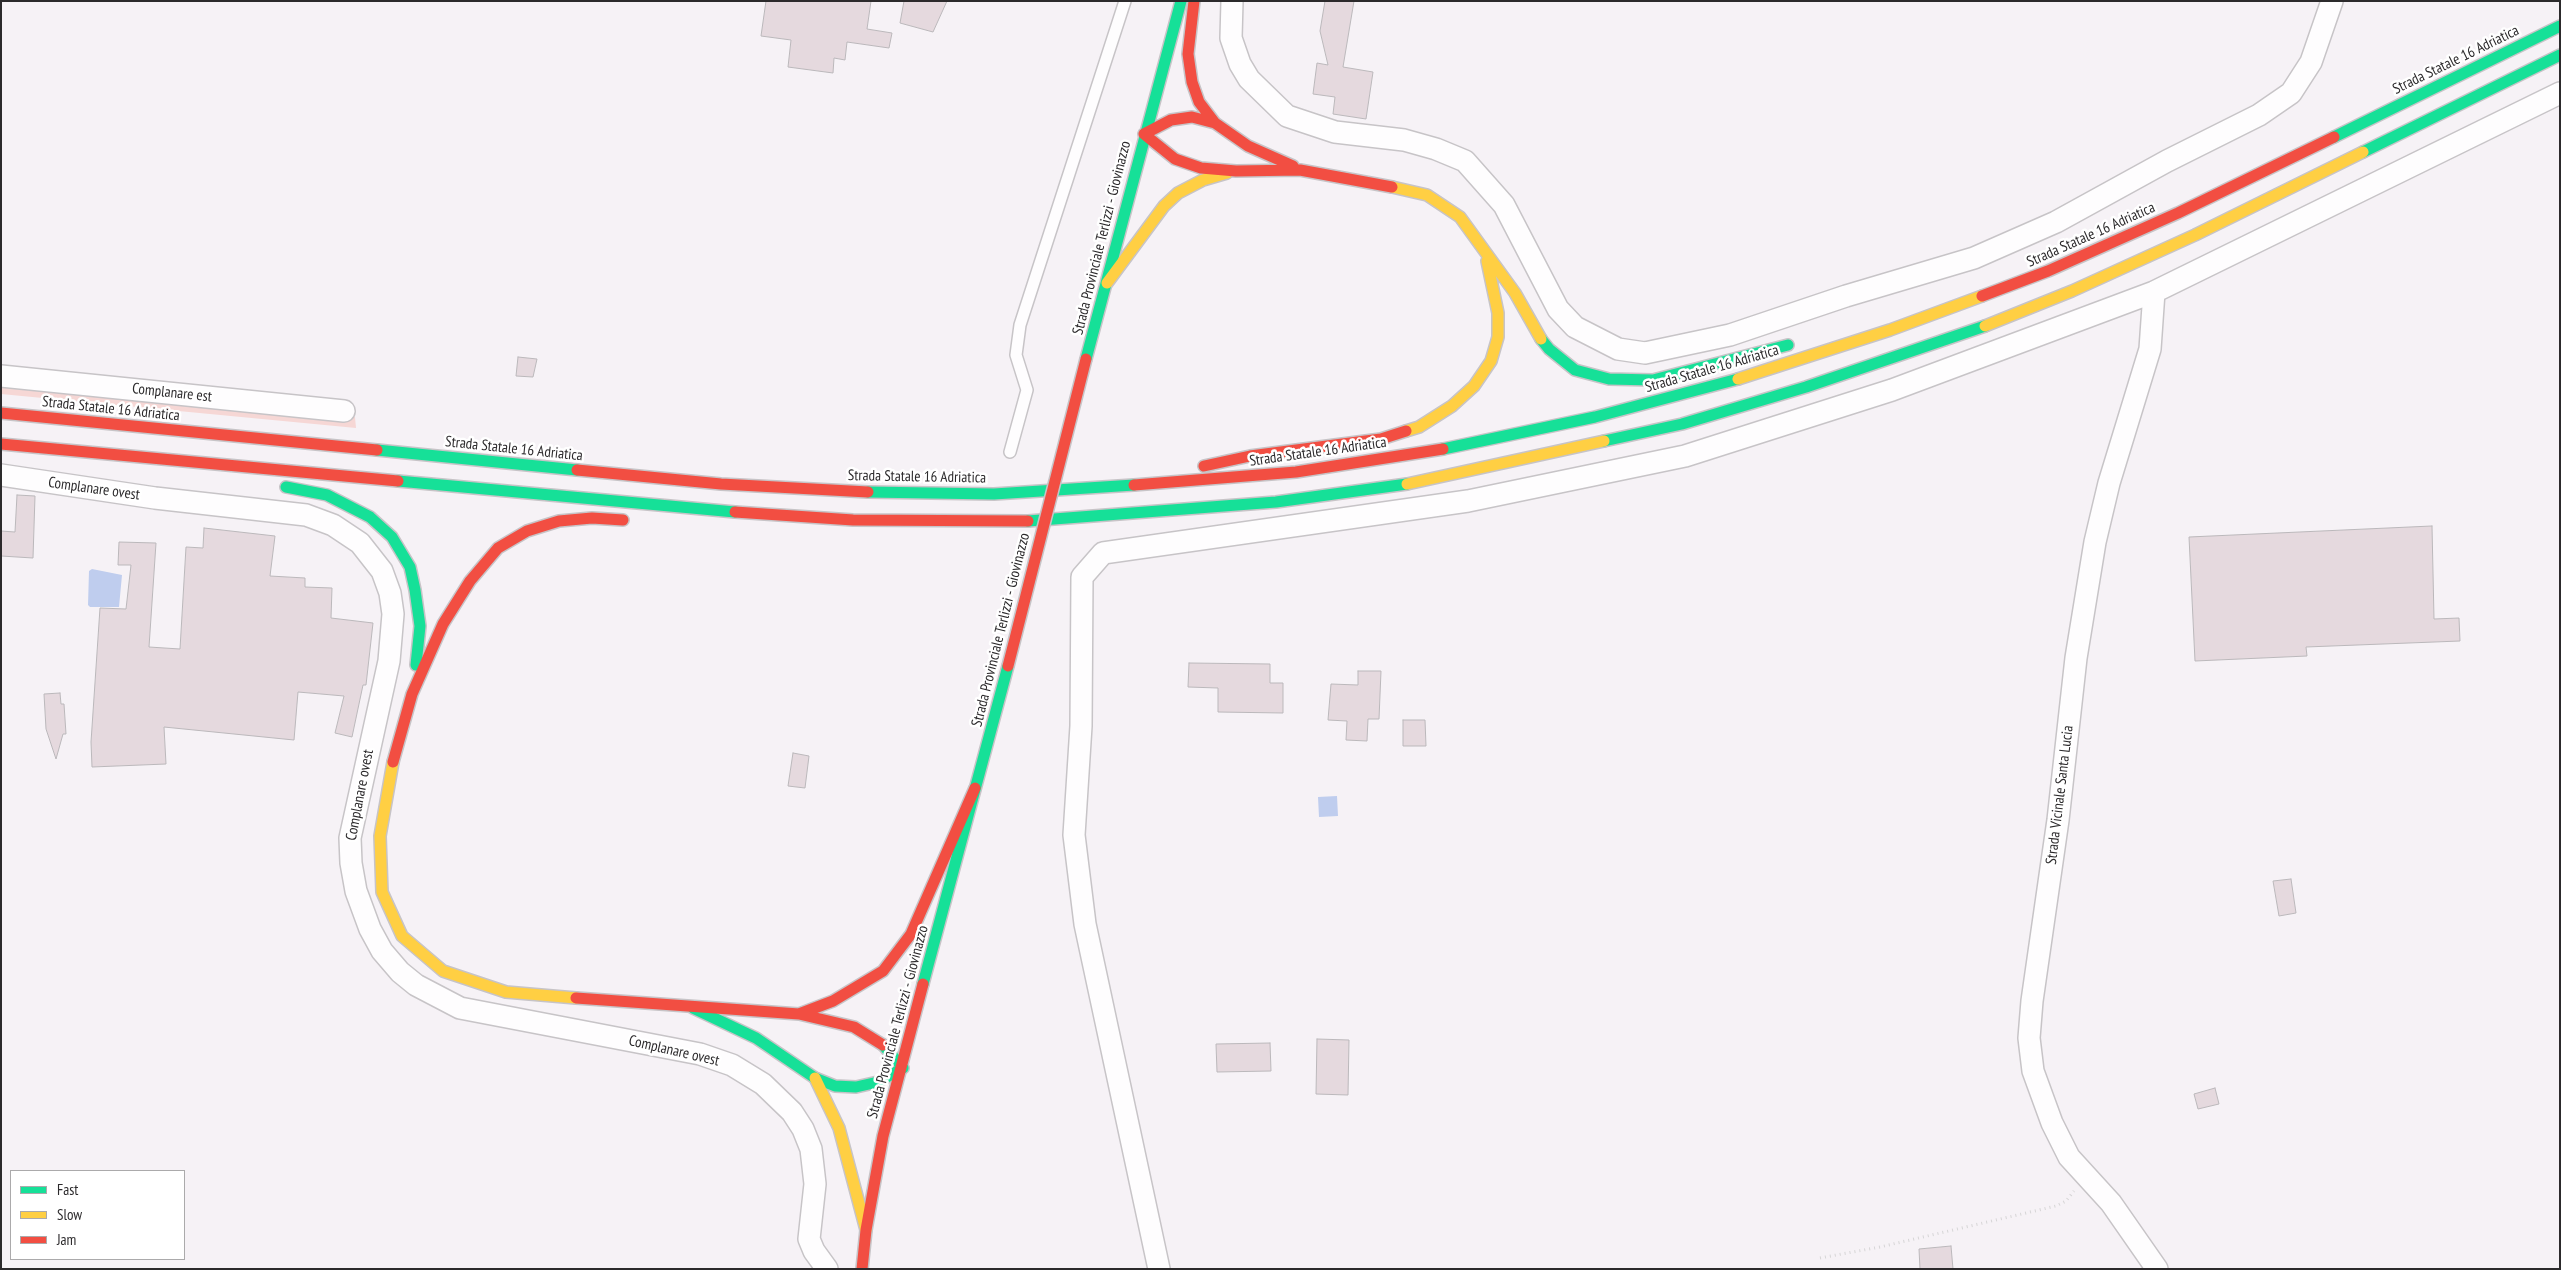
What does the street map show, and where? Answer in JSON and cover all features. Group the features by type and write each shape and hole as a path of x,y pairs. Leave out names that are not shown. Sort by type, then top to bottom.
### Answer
{"main road":[{"name":"Strada Provinciale Terlizzi - Giovinazzo","path":"862,1269 866,1230 883,1136 1008,666 1144,134 1181,1"},
{"path":"1194,1 1188,54 1192,82 1199,102 1215,123 1248,146 1300,170"},
{"name":"Strada Statale 16 Adriatica","path":"1,414 721,484 994,494 1102,488 1296,472 1455,447 1594,417 1715,386 1890,330 2048,271 2178,213 2560,26"},
{"path":"1,444 730,512 853,520 1002,522 1276,502 1415,483 1682,424 1806,387 1975,330 2072,291 2194,235 2560,55"},
{"path":"1215,123 1192,117 1171,120 1144,134 1175,159 1201,168 1236,171 1300,170 1411,190 1427,195 1460,217 1473,232 1515,293 1536,333 1549,350 1575,370 1609,378 1653,380 1798,342"},
{"path":"1107,283 1152,220 1178,193 1203,180 1236,171"},
{"path":"1102,488 1250,456 1381,439 1419,427 1444,411 1474,386 1490,361 1498,337 1498,313 1485,252"},
{"path":"1826,338 1890,330"},
{"path":"58,450 122,467"},
{"path":"278,486 327,495 370,517 392,538 410,567 420,626 412,694"},
{"path":"685,520 730,512"},
{"path":"639,521 592,518 559,521 527,531 498,548 470,581 443,624 412,694 390,774 380,836 382,892 402,936 443,971 506,992 693,1008 799,1014 854,1027 881,1043 902,1068 878,1082 856,1087 835,1086 815,1078 756,1038 693,1008"},
{"path":"799,1014 833,1001 883,971 911,934 976,788"},
{"path":"815,1078 839,1128 866,1230"}],"street":[{"path":"1232,1 1231,38 1240,64 1249,79 1281,111 1287,116 1335,132 1404,140 1436,149 1465,161 1504,205 1558,309 1575,328 1618,350 1645,353 1730,335 1846,296 1974,258 2056,222 2167,161 2259,115 2291,94 2311,62 2332,1"},
{"path":"1159,1269 1086,924 1074,835 1081,726 1082,577 1103,553 1468,501 1684,456 1892,390 2154,292 2560,93"},
{"name":"Strada Vicinale Santa Lucia","path":"2154,292 2150,349 2109,483 2095,542 2076,658 2029,1038 2034,1071 2052,1123 2069,1157 2111,1203 2136,1235 2157,1269"},
{"name":"Complanare est","path":"1,376 344,411"},
{"name":"Complanare ovest","path":"1,475 155,498 306,515 332,525 360,543 375,560 387,581 393,614 389,661 350,838 351,864 356,890 370,929 382,951 400,972 416,985 460,1008 700,1054 732,1065 763,1084 792,1112 811,1149 815,1184 810,1239 814,1251 827,1269"}],"lane":[{"path":"1010,452 1028,390 1016,355 1020,325 1125,1"}],"path":[{"path":"1820,1258 1889,1246 2056,1206 2066,1202 2074,1192 2082,1172"}],"shaded area":[{"path":"1,382 355,417 356,428 1,394"}],"water":[{"path":"92,569 122,575 119,607 90,607 88,605 89,571"},
{"path":"1337,796 1338,816 1319,817 1318,797"}],"building":[{"path":"766,1 871,1 867,29 892,33 889,48 847,42 845,60 834,58 833,73 788,67 791,40 761,36"},
{"path":"904,1 947,1 933,32 900,23"},
{"path":"1325,1 1354,1 1343,67 1373,72 1366,119 1333,114 1335,97 1313,94 1317,63 1328,65 1320,31"},
{"path":"518,357 537,359 533,377 516,376"},
{"path":"17,495 35,496 33,558 1,556 1,531 15,532"},
{"path":"2432,526 2434,619 2459,618 2460,641 2306,647 2307,656 2195,661 2189,537"},
{"path":"204,528 275,536 270,576 305,578 305,587 332,588 331,618 373,623 366,685 363,685 352,737 335,733 344,696 298,692 294,740 164,727 166,764 92,767 91,742 100,608 126,609 131,565 118,565 119,542 156,543 149,647 180,649 186,547 203,548"},
{"path":"1189,663 1270,664 1270,683 1283,683 1283,713 1218,712 1218,688 1188,687"},
{"path":"1358,671 1381,671 1379,719 1368,719 1367,741 1346,740 1347,721 1328,720 1331,684 1358,685"},
{"path":"60,693 61,704 64,704 66,734 63,734 56,759 46,729 44,694"},
{"path":"1403,720 1425,720 1426,746 1403,746"},
{"path":"793,753 809,756 805,788 788,786"},
{"path":"2291,879 2296,913 2279,916 2273,881"},
{"path":"1317,1039 1349,1040 1348,1095 1316,1094"},
{"path":"1270,1043 1271,1071 1217,1072 1216,1044"},
{"path":"2215,1088 2219,1104 2198,1109 2194,1094"},
{"path":"1951,1246 1953,1269 1920,1269 1919,1249"}],"traffic: fast":[{"path":"1086,359 1181,1"},
{"path":"2334,137 2560,26"},
{"path":"2363,152 2560,55"},
{"path":"1604,441 1682,424 1806,387 1985,326"},
{"path":"1541,339 1549,349 1575,370 1609,379 1653,380 1788,345"},
{"path":"1443,449 1595,417 1738,379"},
{"path":"377,450 577,470"},
{"path":"398,481 735,512"},
{"path":"1028,521 1276,502 1407,484"},
{"path":"868,492 994,494 1134,485"},
{"path":"286,487 327,495 370,517 392,537 410,567 415,590 420,626 416,665"},
{"path":"923,984 1008,666"},
{"path":"693,1008 756,1038 815,1078 835,1086 856,1087 878,1082 903,1068 883,1045"}],"traffic: slow":[{"path":"1985,326 2072,291 2195,235 2363,152"},
{"path":"1107,283 1164,206 1178,193 1203,180 1227,173"},
{"path":"1392,187 1427,195 1460,217 1515,293 1541,339"},
{"path":"1406,431 1419,427 1452,406 1474,386 1491,361 1498,337 1498,313 1487,261"},
{"path":"1738,379 1890,330 1982,296"},
{"path":"1407,484 1604,441"},
{"path":"393,762 380,836 382,892 402,936 443,971 506,992 576,998"},
{"path":"815,1078 839,1128 866,1230"}],"traffic: jam":[{"path":"1194,1 1188,54 1192,82 1199,102 1215,123 1248,146 1293,166"},
{"path":"1215,123 1192,117 1171,120 1144,134 1175,159 1201,168 1236,171 1300,170 1392,187"},
{"path":"1982,296 2048,271 2178,213 2334,137"},
{"path":"1008,666 1086,359"},
{"path":"1,413 377,450"},
{"path":"1204,466 1250,456 1381,439 1406,431"},
{"path":"1,444 398,481"},
{"path":"1134,485 1296,472 1443,449"},
{"path":"577,470 721,484 868,492"},
{"path":"735,512 853,520 1028,521"},
{"path":"393,762 412,694 443,624 470,581 498,548 527,531 559,521 592,518 623,520"},
{"path":"799,1014 833,1001 883,971 911,934 975,788"},
{"path":"862,1269 866,1230 883,1136 923,984"},
{"path":"576,998 799,1014 854,1027 883,1045"}]}
